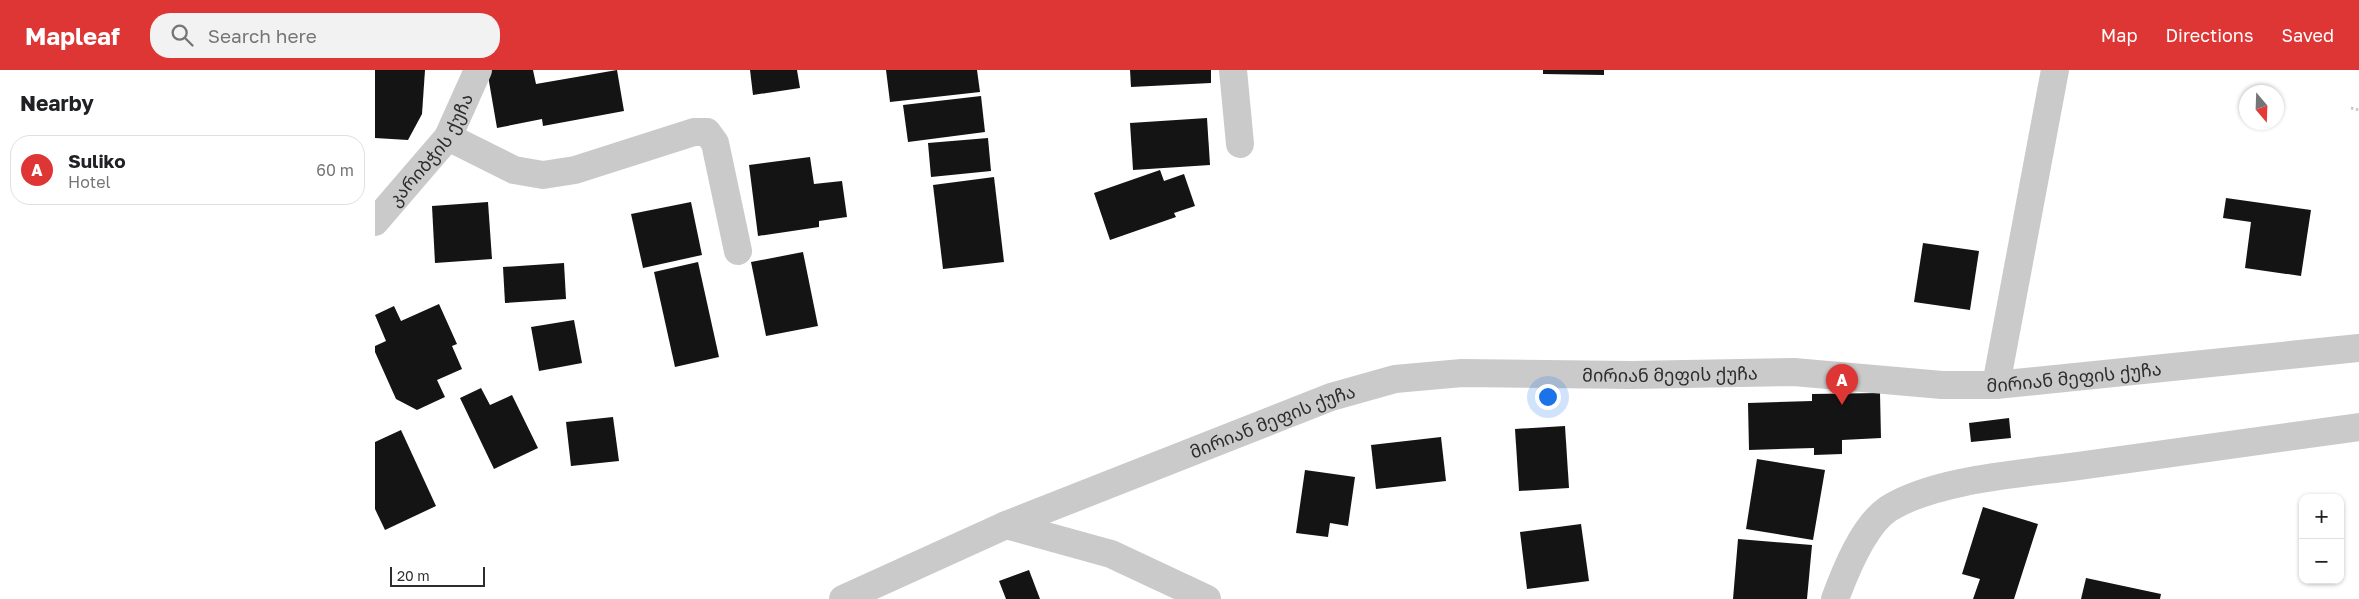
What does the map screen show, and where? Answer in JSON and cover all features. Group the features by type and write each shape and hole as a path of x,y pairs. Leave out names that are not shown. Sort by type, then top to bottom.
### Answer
{"street":[{"name":"კარიბჭის ქუჩა","path":"375,222 448,137 478,70"},
{"path":"1233,70 1240,144"},
{"path":"1996,386 2055,70"},
{"path":"448,137 514,170 543,175 575,170 694,132 707,132 715,143 738,251"},
{"name":"მირიან მეფის ქუჩა","path":"843,599 1006,525 1331,397 1395,379 1461,373 1631,375 1795,372 1942,385 1996,386 2359,348"},
{"path":"1835,599 1865,535 1887,510 1914,495 1952,485 2359,427"},
{"path":"1006,525 1111,554 1207,599"}],"path":[{"path":"2351,108 2359,110"}],"building":[{"path":"375,70 425,70 422,114 408,140 375,138"},
{"path":"487,70 533,70 536,84 617,70 624,111 543,126 542,119 497,128"},
{"path":"750,70 797,70 800,88 753,95"},
{"path":"886,70 977,70 980,92 890,102"},
{"path":"1130,70 1211,70 1211,83 1131,87"},
{"path":"1543,70 1604,70 1604,75 1543,74"},
{"path":"981,96 985,132 908,142 903,105"},
{"path":"1207,118 1210,165 1133,170 1130,123"},
{"path":"988,138 991,171 931,177 928,143"},
{"path":"810,157 814,184 842,181 847,217 819,221 819,227 758,236 749,165"},
{"path":"1160,170 1164,181 1184,174 1195,206 1174,213 1176,217 1110,240 1094,193"},
{"path":"994,177 1004,262 943,269 933,185"},
{"path":"2226,198 2311,210 2301,276 2245,268 2251,222 2223,218"},
{"path":"488,202 492,259 435,263 432,206"},
{"path":"691,202 702,255 643,268 631,214"},
{"path":"1923,243 1979,251 1970,310 1914,302"},
{"path":"803,252 818,326 766,336 751,262"},
{"path":"698,262 719,357 675,367 654,272"},
{"path":"564,263 566,299 505,303 503,267"},
{"path":"439,304 457,344 452,346 462,369 437,380 445,397 417,410 396,399 375,352 375,346 386,341 375,315 394,306 401,321"},
{"path":"574,320 582,363 539,371 531,327"},
{"path":"481,388 490,405 512,395 538,448 494,469 460,398"},
{"path":"1880,393 1881,438 1842,440 1842,454 1814,455 1814,448 1749,450 1748,403 1812,401 1812,394"},
{"path":"613,417 619,461 571,466 566,422"},
{"path":"2009,418 2011,438 1971,442 1969,423"},
{"path":"1565,426 1569,488 1519,491 1515,429"},
{"path":"401,430 436,506 385,530 375,509 375,442"},
{"path":"1441,437 1446,481 1376,489 1371,445"},
{"path":"1757,459 1825,470 1813,540 1746,529"},
{"path":"1305,470 1355,477 1348,526 1330,523 1328,537 1296,533"},
{"path":"1983,507 2038,524 2014,599 1973,599 1980,579 1962,574"},
{"path":"1581,524 1589,581 1527,589 1520,532"},
{"path":"1738,539 1812,545 1807,599 1733,599"},
{"path":"1029,570 1040,599 1006,599 999,581"},
{"path":"2086,578 2161,594 2160,599 2081,599"}],"place":[{"name":"Suliko","path":"1842,405"}]}
